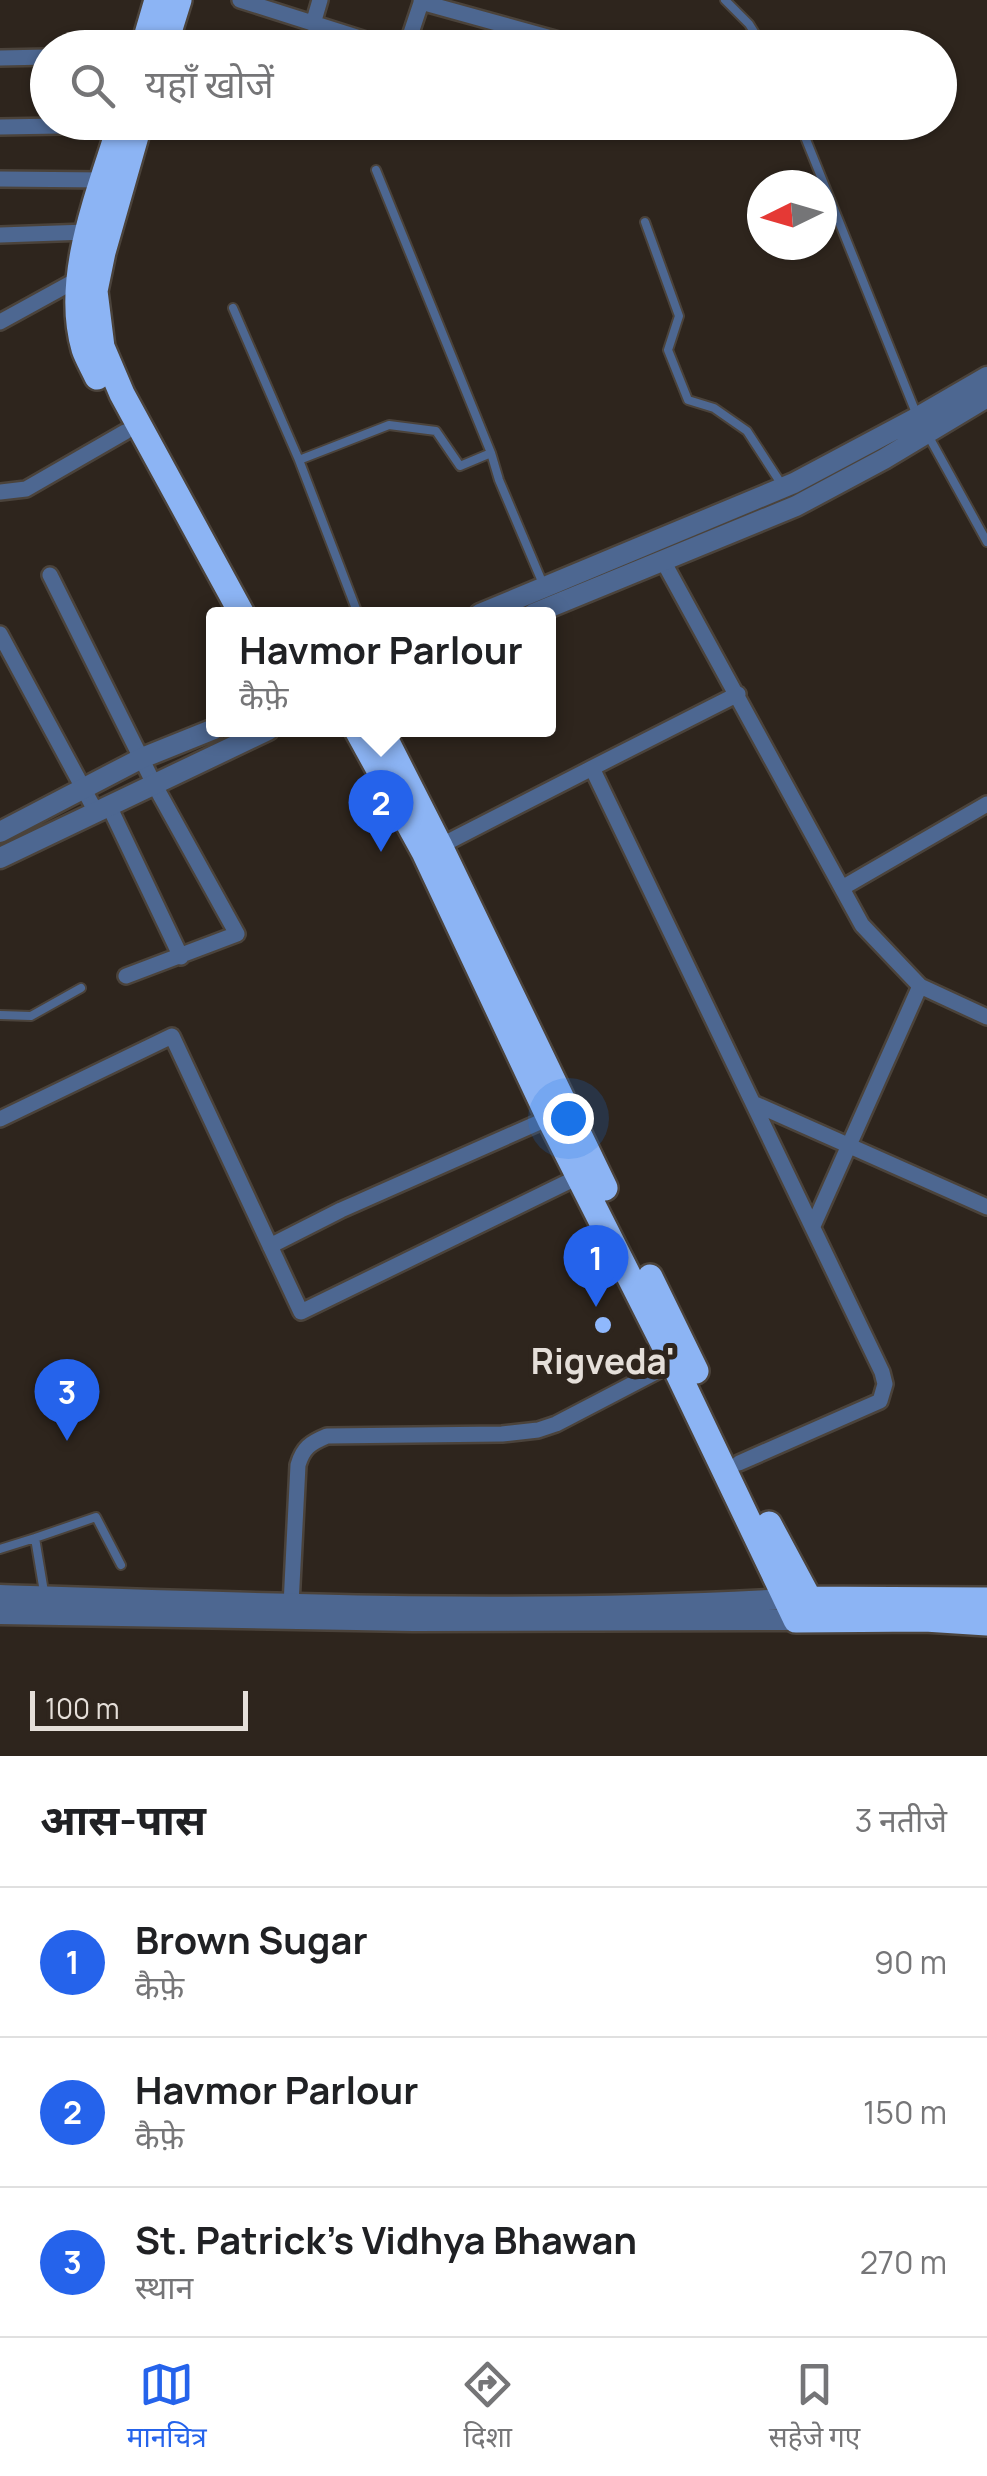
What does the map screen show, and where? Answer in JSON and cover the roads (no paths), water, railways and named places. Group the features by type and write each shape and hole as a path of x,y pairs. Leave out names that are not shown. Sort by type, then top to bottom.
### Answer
{"highway":[{"path":"148,30 157,0"},
{"path":"170,30 179,0"},
{"path":"120,140 87,232 78,320 85,350 125,432 221,607"},
{"path":"124,140 96,291 102,347 122,394 238,607"},
{"path":"361,737 424,852 549,1118 588,1172 682,1341 803,1609"},
{"path":"384,737 440,846 674,1363 803,1609"},
{"path":"803,1609 987,1600"},
{"path":"803,1609 987,1622"}],"street":[{"path":"240,0 333,30"},
{"path":"313,24 320,0"},
{"path":"412,30 422,1 521,30"},
{"path":"0,58 30,57"},
{"path":"0,127 30,126"},
{"path":"0,179 104,180"},
{"path":"0,235 87,232"},
{"path":"0,322 80,278"},
{"path":"543,603 796,506 884,459 987,377"},
{"path":"543,603 987,397"},
{"path":"0,492 26,489 125,432"},
{"path":"662,559 862,925 920,986 987,1017"},
{"path":"50,575 154,784 237,934 126,976"},
{"path":"0,634 83,789 102,809 182,957"},
{"path":"440,846 738,694"},
{"path":"0,832 142,758 206,732"},
{"path":"0,858 253,737"},
{"path":"592,768 882,1372 880,1401 739,1462"},
{"path":"842,888 987,804"},
{"path":"813,1226 920,986"},
{"path":"0,1118 172,1036 300,1312 588,1172"},
{"path":"753,1103 987,1207"},
{"path":"270,1246 341,1210 549,1118"},
{"path":"291,1605 298,1466 310,1443 327,1436 538,1430 674,1363"},
{"path":"0,1596 291,1605 689,1605 803,1609"},
{"path":"0,1614 413,1621 803,1609"}],"lane":[{"path":"725,0 754,30"},
{"path":"806,140 922,425 987,542"},
{"path":"376,170 492,453 543,603"},
{"path":"645,222 679,316 668,350 688,400 714,408 747,431 796,506"},
{"path":"233,308 355,607"},
{"path":"298,460 389,426 436,431 460,466 492,453"},
{"path":"0,1015 32,1016 81,988"},
{"path":"0,1549 96,1516 120,1565"},
{"path":"35,1538 44,1597"}],"place":[{"name":"Havmor Parlour","path":"381,852"},
{"name":"Brown Sugar","path":"596,1307"},
{"name":"Rigveda'","path":"603,1325"},
{"name":"St. Patrick's Vidhya Bhawan","path":"67,1441"}]}
